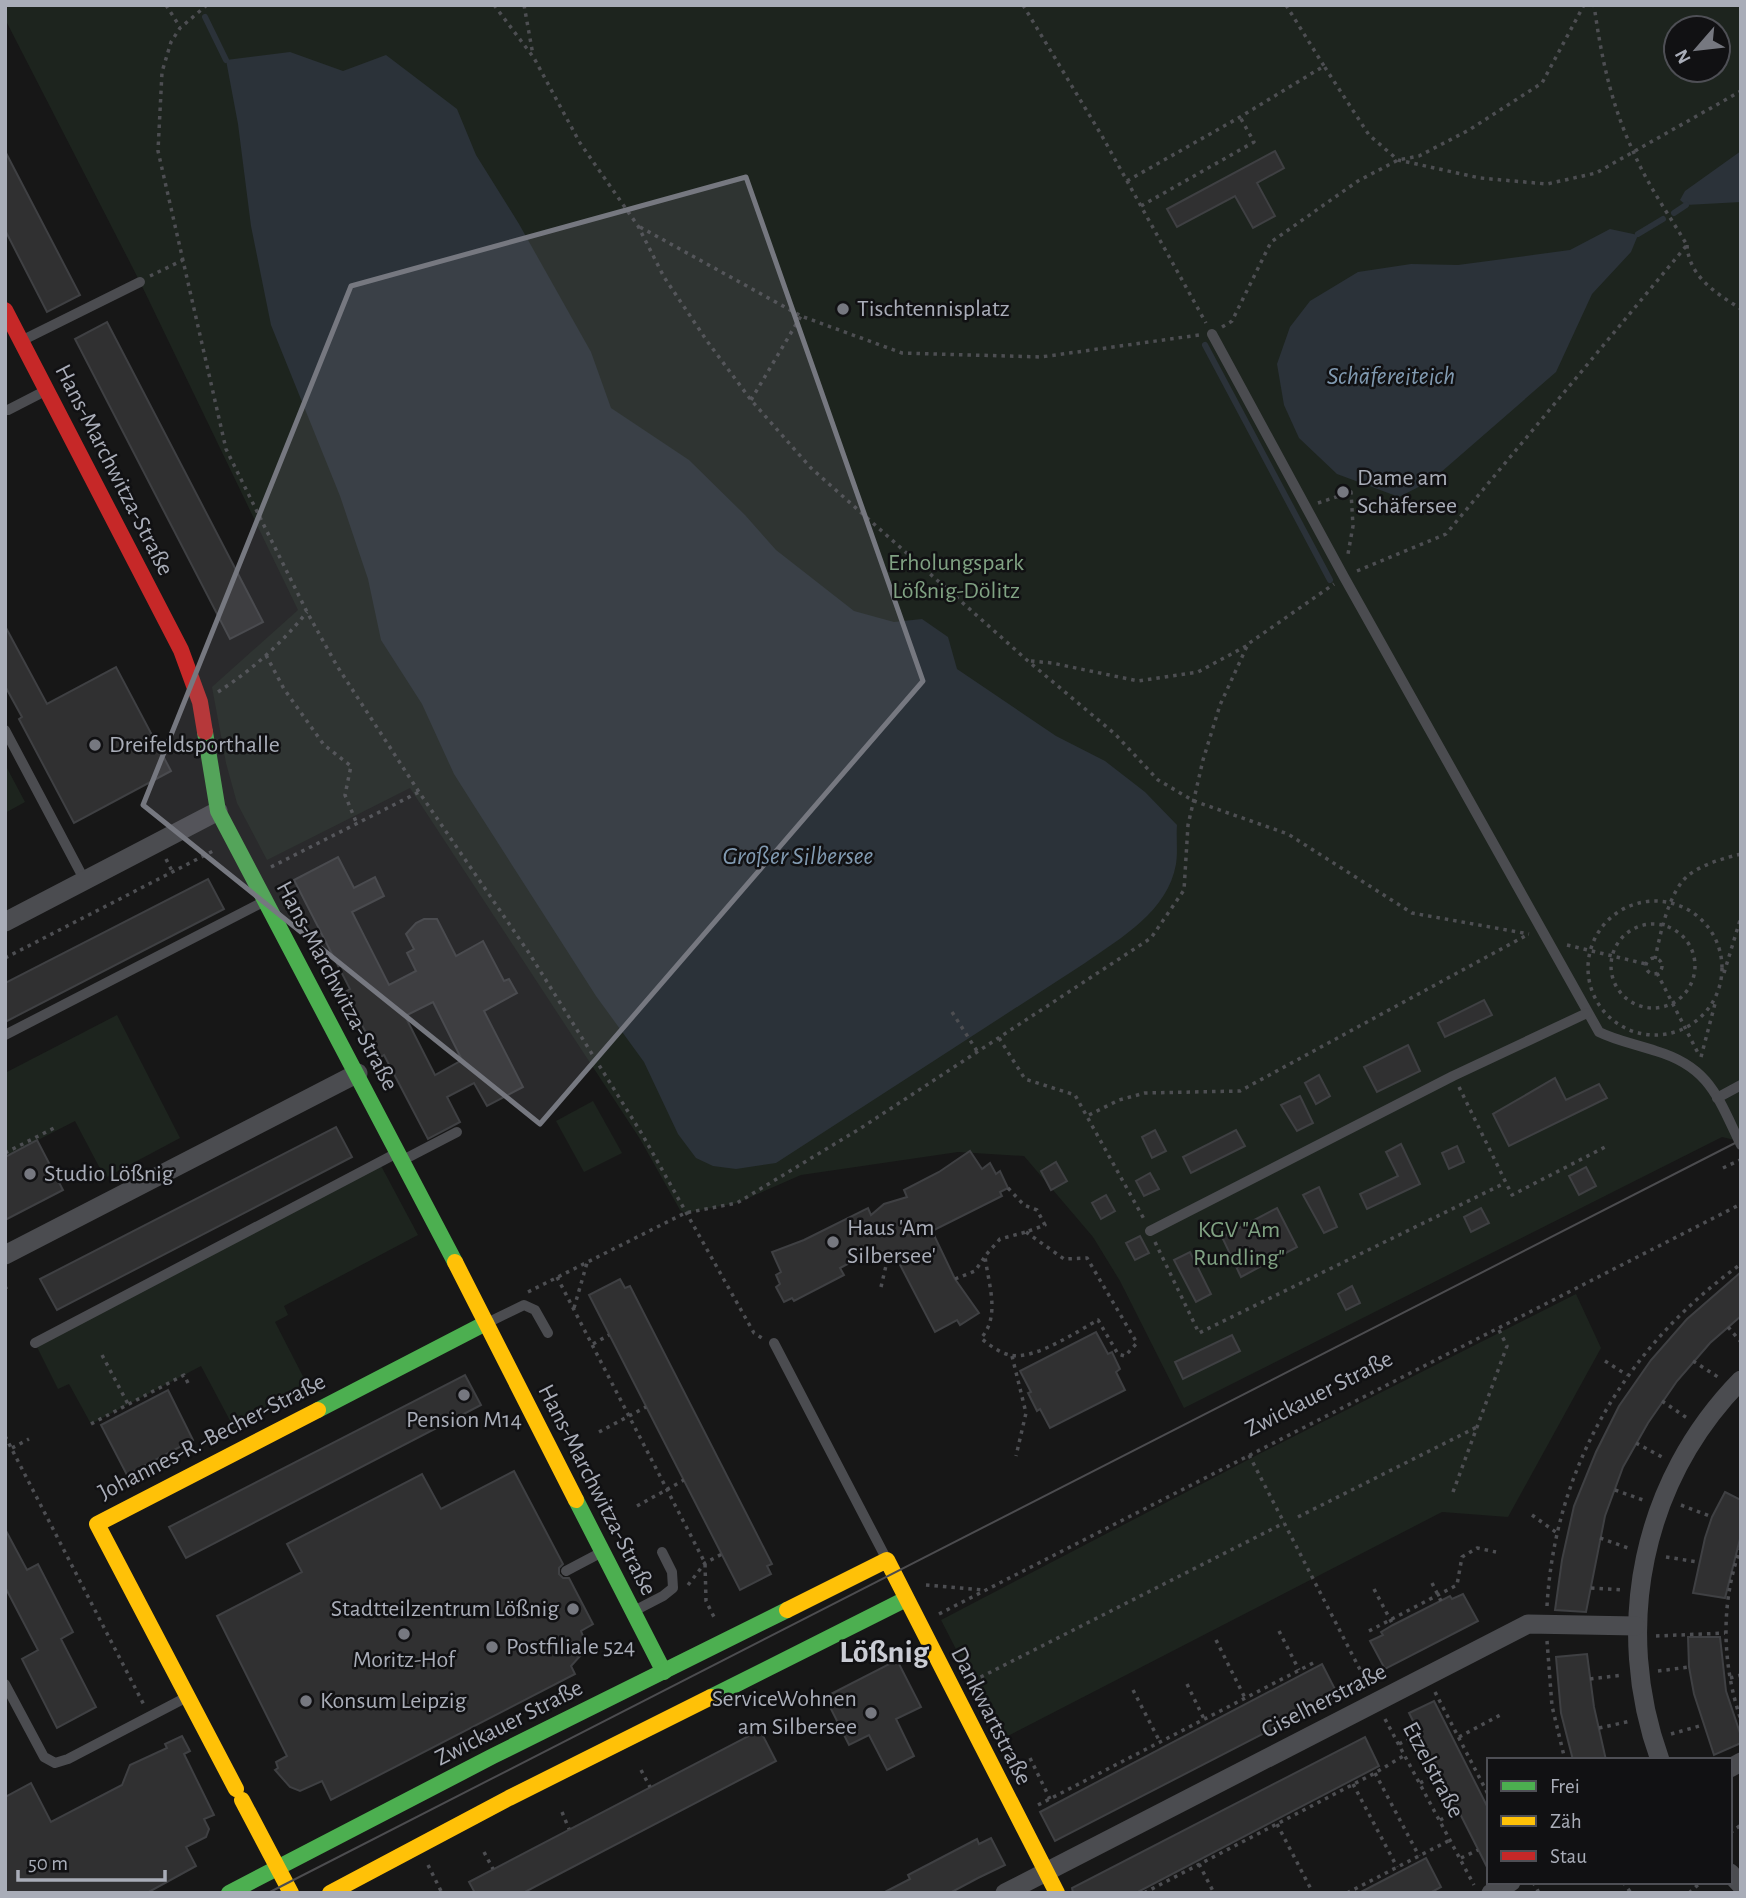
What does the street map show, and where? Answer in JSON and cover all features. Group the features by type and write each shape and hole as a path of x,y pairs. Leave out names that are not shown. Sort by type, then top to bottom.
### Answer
{"street":[{"name":"Hans-Marchwitza-Straße","path":"5,310 181,650 200,702 218,811 401,1156 664,1672"},
{"path":"5,922 218,811"},
{"path":"5,1255 358,1073"},
{"name":"Johannes-R.-Becher-Straße","path":"291,1893 97,1524 486,1323"},
{"path":"1659,1758 1646,1717 1639,1674 1636,1631 1645,1554 1661,1501 1678,1465 1701,1427 1737,1383"},
{"name":"Dankwartstraße","path":"887,1560 1057,1893"},
{"name":"Zwickauer Straße","path":"229,1893 276,1866 887,1560"},
{"path":"330,1893 418,1844 906,1599"},
{"name":"Giselherstraße","path":"1005,1893 1528,1624 1636,1631"},
{"path":"1491,1893 1507,1884"}],"lane":[{"path":"21,341 140,282"},
{"path":"1212,334 1344,577 1598,1031 1616,1040 1658,1051 1686,1064 1707,1079 1741,1145"},
{"path":"8,410 47,390"},
{"path":"5,730 85,881"},
{"path":"5,1035 266,900"},
{"path":"1150,1231 1453,1076 1587,1013"},
{"path":"1717,1097 1741,1085"},
{"path":"35,1343 401,1156 457,1132"},
{"path":"486,1323 524,1305 536,1310 548,1333"},
{"path":"774,1343 887,1560"},
{"path":"566,1571 603,1552"},
{"path":"633,1611 663,1597 673,1588 672,1572 662,1552"},
{"path":"5,1684 44,1758 55,1763 68,1759 187,1697"}],"path":[{"path":"166,5 180,28"},
{"path":"494,5 534,58 580,143 638,226 664,278 751,400 811,468 1028,661 1115,734 1158,780 1194,801 1288,834 1412,914 1529,934 1549,941 1613,954 1646,964 1650,973 1657,973 1661,969 1661,964 1655,959 1646,964"},
{"path":"523,5 534,58"},
{"path":"1023,5 1127,181 1212,334"},
{"path":"1286,5 1369,135 1398,160 1480,178 1547,184 1596,173 1741,91"},
{"path":"638,226 801,316 902,353 1041,357 1212,334 1232,321 1271,242 1358,180 1398,160 1419,156 1469,130 1542,83 1584,5"},
{"path":"1594,5 1601,57 1614,104 1633,153 1687,245 1688,258 1707,288 1741,309"},
{"path":"207,6 180,28 171,42 162,72 158,151 226,449 307,612 337,666 529,953 642,1134 754,1334 774,1343"},
{"path":"1127,181 1324,66"},
{"path":"1141,206 1254,142 1240,117"},
{"path":"1028,661 1052,663 1138,681 1198,672 1248,645 1344,577 1446,534 1687,245"},
{"path":"140,282 183,260"},
{"path":"751,400 801,316"},
{"path":"1307,508 1351,492 1353,526 1344,577"},
{"path":"200,702 236,680 267,655 307,612"},
{"path":"527,1293 685,1213 737,1203 861,1128 1151,938 1184,890 1188,825 1203,760 1220,705 1248,645"},
{"path":"267,655 284,688 324,744 351,766 345,795 357,824"},
{"path":"253,876 419,792"},
{"path":"5,958 233,840"},
{"path":"1655,959 1670,902 1688,875 1721,859 1741,854"},
{"path":"1647,901 1670,902 1692,911 1709,927 1720,948 1723,971 1718,994 1705,1014 1687,1028 1665,1035 1643,1034 1622,1027 1605,1012 1593,993 1588,972 1591,949 1604,926 1624,908 1647,901"},
{"path":"1701,1059 1741,917"},
{"path":"1649,924 1662,925 1675,930 1686,940 1696,967 1689,988 1674,1003 1660,1008 1646,1008 1633,1003 1622,994 1614,982 1611,968 1613,954 1626,933 1649,924"},
{"path":"1088,1116 1119,1100 1145,1093 1212,1094 1240,1091 1529,934"},
{"path":"1657,973 1687,1028"},
{"path":"953,1012 977,1051"},
{"path":"999,1038 1025,1079 1075,1095 1150,1231 1199,1333 1505,1183"},
{"path":"1453,1076 1512,1195 1607,1146"},
{"path":"5,1153 56,1127"},
{"path":"1724,1168 1741,1160"},
{"path":"955,1279 975,1271 1000,1239 1045,1225 1037,1210 1024,1205 1008,1188"},
{"name":"Zwickauer Straße","path":"919,1625 1741,1203"},
{"path":"985,1256 993,1303 989,1329 981,1338 989,1345 1012,1356 1046,1349 1098,1320 1118,1354 1125,1356 1137,1343 1087,1258 1064,1259 1026,1232"},
{"path":"881,1287 888,1257"},
{"path":"574,1308 588,1261"},
{"path":"1565,1758 1552,1706 1546,1624 1557,1534 1569,1492 1584,1451 1627,1375 1682,1311 1741,1264"},
{"path":"558,1277 705,1563 706,1601 715,1618"},
{"path":"5,1286 8,1293"},
{"path":"1728,1327 1741,1342"},
{"path":"1453,1492 1507,1346 1499,1328"},
{"path":"593,1344 610,1335"},
{"path":"102,1355 128,1404"},
{"path":"1012,1356 1026,1413 1016,1456"},
{"path":"1605,1361 1627,1375"},
{"path":"1693,1361 1737,1383"},
{"path":"91,1424 184,1375 190,1387"},
{"path":"1662,1401 1701,1427"},
{"path":"599,1432 646,1407"},
{"path":"1298,1517 1477,1427"},
{"path":"5,1436 150,1716"},
{"path":"11,1448 29,1439"},
{"path":"1636,1443 1678,1465"},
{"name":"Etzelstraße","path":"1249,1455 1479,1893"},
{"path":"637,1506 684,1480"},
{"path":"1615,1490 1712,1517"},
{"path":"1532,1515 1557,1534"},
{"path":"953,1691 1284,1523"},
{"path":"1600,1538 1645,1554 1698,1562"},
{"path":"1741,1547 1731,1584 1725,1633 1730,1678 1741,1720"},
{"path":"1369,1631 1457,1585 1462,1557 1477,1548 1496,1552"},
{"path":"898,1582 986,1590"},
{"path":"1432,1583 1441,1601"},
{"path":"1591,1588 1639,1591"},
{"path":"1374,1589 1393,1625"},
{"path":"1279,1631 1299,1670"},
{"path":"1636,1631 1725,1633"},
{"path":"1216,1640 1245,1698"},
{"path":"1017,1815 1317,1661"},
{"path":"1590,1679 1689,1667"},
{"path":"1427,1675 1487,1792"},
{"path":"1730,1678 1741,1675"},
{"path":"1186,1684 1204,1719"},
{"path":"1133,1690 1160,1742"},
{"path":"1459,1737 1504,1713"},
{"path":"1599,1728 1646,1717"},
{"path":"1653,1740 1703,1725"},
{"path":"1399,1744 1419,1734"},
{"path":"1144,1893 1405,1755"},
{"path":"1030,1758 1050,1798"},
{"path":"641,1770 650,1787"},
{"path":"1375,1773 1419,1856"},
{"path":"1420,1783 1439,1773"},
{"path":"1353,1784 1397,1867"},
{"path":"1440,1820 1459,1811"},
{"path":"562,1812 569,1829"},
{"path":"1278,1824 1313,1893"},
{"path":"1347,1893 1450,1840"},
{"path":"418,1844 442,1893"},
{"path":"1461,1858 1478,1850"},
{"path":"484,1852 493,1869"},
{"path":"1199,1864 1214,1893"}],"highlighted area":[{"path":"746,177 923,681 540,1124 143,805 351,286"}],"green space":[{"name":"Erholungspark Lößnig-Dölitz","path":"5,5 1741,5 1741,1145 1739,1141 1722,1137 1184,1408 1120,1281 1093,1237 1024,1156 958,1152 801,1175 737,1203 685,1213 680,1210 640,1139 410,788 267,860 237,803 226,763 212,687 298,610 140,282 5,19"},
{"path":"7,768 25,802 5,813 5,769"},
{"path":"117,1015 180,1138 105,1178 75,1121 5,1157 5,1073"},
{"path":"593,1101 622,1153 584,1172 556,1121"},
{"path":"379,1162 418,1235 284,1306 288,1315 275,1322 310,1390 235,1430 201,1366 91,1424 69,1384 58,1389 35,1343"},
{"path":"1576,1294 1601,1348 1508,1517 1442,1512 1002,1739 941,1620 1263,1452"}],"water":[{"name":"Großer Silbersee","path":"290,52 343,71 386,55 457,109 476,155 519,224 591,352 611,408 689,460 776,550 854,611 894,622 922,619 948,637 957,669 1056,736 1105,761 1145,792 1177,825 1177,854 1171,881 1163,896 1141,922 1085,963 776,1163 736,1169 713,1166 696,1158 678,1134 644,1062 596,996 454,774 422,704 381,640 368,579 340,496 271,325 251,226 238,124 226,60"},
{"path":"1741,151 1741,202 1686,205 1680,200 1685,191"},
{"name":"Schäfereiteich","path":"1610,229 1638,235 1631,252 1592,294 1556,372 1432,480 1399,497 1337,474 1299,438 1284,405 1277,364 1290,327 1310,301 1358,272 1411,264 1458,265 1570,250"}],"building":[{"path":"5,151 80,295 47,312 5,230"},
{"path":"1275,151 1284,168 1257,183 1275,216 1253,228 1235,196 1177,227 1167,209"},
{"path":"107,322 263,622 230,639 75,339"},
{"name":"Dreifeldsporthalle","path":"5,626 47,704 116,667 171,771 74,823 19,719 22,717 5,686"},
{"path":"338,857 354,888 375,877 384,896 352,912 389,985 416,971 407,953 414,949 406,934 424,919 437,919 456,956 483,941 504,981 509,979 517,993 484,1011 523,1087 487,1106 474,1083 447,1097 460,1122 428,1139 384,1055 379,1058 345,992 350,989 294,880","holes":["433,1002 462,1060 435,1075 405,1016"]},
{"path":"208,879 224,909 5,1022 5,983"},
{"path":"1484,1000 1492,1015 1445,1037 1438,1023"},
{"path":"1408,1045 1420,1071 1377,1092 1364,1067"},
{"path":"1319,1075 1330,1096 1316,1104 1305,1083"},
{"path":"1555,1078 1566,1100 1599,1084 1607,1098 1509,1146 1493,1114"},
{"path":"1300,1096 1313,1123 1297,1131 1281,1105"},
{"path":"336,1127 352,1157 57,1310 40,1279"},
{"path":"1155,1130 1166,1151 1152,1158 1142,1137"},
{"path":"1236,1130 1245,1146 1191,1173 1183,1157"},
{"name":"Studio Lößnig","path":"37,1140 63,1190 5,1220 5,1157"},
{"path":"1401,1144 1420,1184 1367,1209 1360,1194 1398,1176 1386,1152"},
{"path":"1457,1146 1464,1162 1449,1169 1442,1153"},
{"name":"Haus 'Am Silbersee'","path":"970,1151 982,1169 990,1163 996,1174 1000,1171 1008,1188 1000,1192 1002,1196 932,1231 955,1279 979,1313 960,1325 957,1320 935,1332 897,1259 874,1250 840,1268 844,1275 794,1301 792,1298 784,1302 776,1287 780,1284 776,1275 781,1272 772,1252 804,1240 868,1208 871,1215 884,1204 907,1197 904,1190 939,1172"},
{"path":"1056,1162 1067,1181 1051,1190 1041,1171"},
{"path":"1586,1167 1596,1186 1579,1195 1569,1176"},
{"path":"1150,1173 1159,1189 1144,1196 1136,1181"},
{"path":"1319,1187 1337,1227 1324,1233 1303,1195"},
{"path":"1106,1195 1115,1211 1101,1219 1092,1203"},
{"path":"1277,1208 1297,1247 1241,1277 1222,1237"},
{"path":"1481,1208 1489,1223 1471,1232 1464,1217"},
{"path":"1140,1236 1149,1253 1135,1260 1126,1243"},
{"path":"1190,1252 1211,1294 1196,1302 1174,1260"},
{"path":"1741,1272 1741,1316 1710,1343 1677,1381 1648,1423 1623,1467 1605,1516 1586,1612 1555,1610 1574,1506 1619,1406 1651,1360 1687,1319"},
{"path":"620,1279 625,1288 630,1286 772,1564 767,1566 771,1574 740,1590 589,1295"},
{"path":"1352,1286 1360,1303 1346,1310 1338,1294"},
{"path":"1096,1332 1108,1354 1112,1352 1120,1369 1116,1372 1125,1390 1050,1428 1040,1409 1037,1411 1020,1371"},
{"path":"1232,1335 1240,1351 1183,1379 1175,1362"},
{"path":"465,1375 481,1405 186,1558 169,1527"},
{"path":"168,1390 193,1440 127,1475 101,1425"},
{"name":"Moritz-Hof","path":"514,1471 563,1564 559,1568 559,1574 563,1578 569,1578 593,1624 581,1631 585,1648 571,1666 575,1674 331,1800 322,1781 300,1791 290,1787 275,1770 278,1768 276,1762 287,1756 217,1616 302,1572 287,1544 422,1474 441,1509"},
{"path":"1725,1492 1741,1500 1741,1535 1725,1598 1693,1593 1705,1538"},
{"path":"5,1529 27,1570 38,1564 73,1632 61,1639 96,1707 57,1728 22,1659 38,1650 5,1587"},
{"path":"1463,1594 1478,1621 1385,1669 1370,1641 1383,1635 1381,1632 1393,1625 1450,1596 1452,1599"},
{"path":"1688,1637 1720,1637 1726,1691 1741,1743 1714,1755 1694,1694 1689,1667"},
{"path":"1587,1654 1594,1707 1606,1758 1572,1758 1561,1713 1556,1657"},
{"name":"ServiceWohnen am Silbersee","path":"897,1660 921,1707 896,1719 914,1756 887,1770 869,1735 849,1745 825,1697"},
{"path":"1322,1664 1338,1695 1055,1841 1040,1812"},
{"path":"1434,1701 1487,1806 1487,1867 1409,1713"},
{"path":"760,1730 776,1761 523,1893 475,1893 469,1882"},
{"path":"182,1736 190,1751 184,1754 214,1815 204,1819 209,1829 206,1837 186,1847 196,1866 147,1893 5,1893 5,1797 31,1783 51,1822 122,1785 130,1765 167,1748 165,1744"},
{"path":"1365,1737 1379,1766 1136,1893 1073,1893 1072,1888"},
{"path":"991,1838 1005,1865 950,1893 883,1893 910,1879 908,1875 977,1839 979,1844"},
{"path":"1426,1858 1441,1887 1430,1893 1359,1893"}],"waterway":[{"path":"205,17 226,60"},
{"path":"1674,213 1686,205"},
{"path":"1638,234 1663,219"},
{"path":"1205,345 1330,580"}],"tram line":[{"path":"268,1893 1741,1140"}],"traffic: fast":[{"path":"205,732 218,811 455,1262"},
{"path":"318,1410 486,1323"},
{"path":"576,1500 664,1672"},
{"path":"711,1697 906,1599"},
{"path":"229,1893 493,1756 787,1610"}],"traffic: slow":[{"path":"455,1262 576,1500"},
{"path":"236,1789 97,1524 318,1410"},
{"path":"787,1610 887,1560 1057,1893"},
{"path":"330,1893 509,1798 711,1697"},
{"path":"242,1800 291,1893"}],"traffic: jam":[{"path":"5,310 181,650 200,702 205,732"}],"place":[{"name":"Tischtennisplatz","path":"843,309"},
{"name":"Dame am Schäfersee","path":"1343,492"},
{"name":"Dreifeldsporthalle","path":"95,745"},
{"name":"Studio Lößnig","path":"30,1174"},
{"name":"Haus 'Am Silbersee'","path":"833,1242"},
{"name":"Pension M14","path":"464,1395"},
{"name":"Stadtteilzentrum Lößnig","path":"573,1609"},
{"name":"Moritz-Hof","path":"404,1634"},
{"name":"Postfiliale 524","path":"492,1647"},
{"name":"Konsum Leipzig","path":"306,1701"},
{"name":"ServiceWohnen am Silbersee","path":"871,1713"}],"district":[{"name":"Lößnig","path":"884,1652"}],"park label":[{"name":"KGV \"Am Rundling\"","path":"1239,1244"}]}
